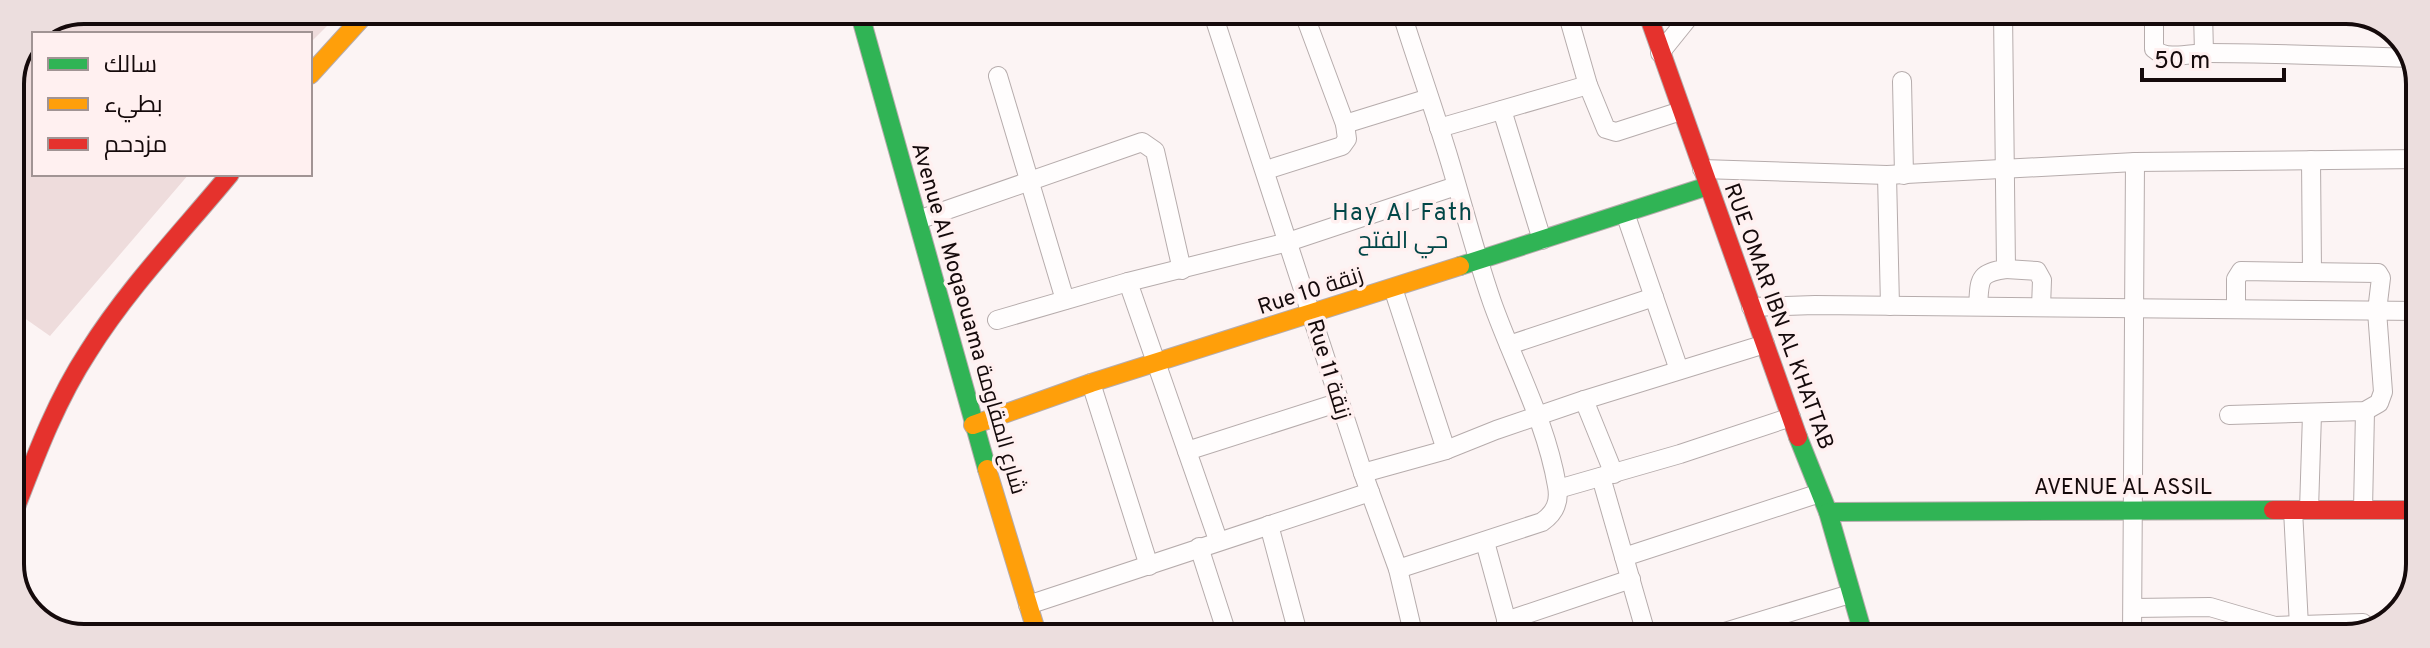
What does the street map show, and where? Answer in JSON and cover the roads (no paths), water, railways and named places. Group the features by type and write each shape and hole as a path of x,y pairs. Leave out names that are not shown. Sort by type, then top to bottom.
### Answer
{"street":[{"path":"312,73 356,24"},
{"name":"Avenue Al Moqaouama شارع المقاومة","path":"863,24 973,425 1034,624"},
{"name":"Rue 11 زنقة","path":"1216,24 1363,473 1398,569 1409,624"},
{"path":"1266,170 1342,146 1347,139 1345,124 1308,24"},
{"path":"1398,569 1527,528 1551,516 1557,507 1558,489 1539,415 1478,261 1405,24"},
{"path":"1570,24 1588,85 1606,129 1611,132 1681,111"},
{"name":"RUE OMAR IBN AL KHATTAB","path":"1651,24 1751,307 1828,512 1860,624"},
{"path":"1660,53 1683,24"},
{"path":"2003,24 2006,269"},
{"path":"2154,24 2154,49 2159,54 2400,58"},
{"path":"2203,24 2204,53"},
{"path":"998,76 1065,300"},
{"path":"1890,306 1902,81"},
{"path":"1439,128 1588,85"},
{"path":"1345,124 1429,98"},
{"path":"1502,110 1542,240"},
{"path":"918,220 1142,142 1155,151 1182,270"},
{"path":"1705,178 1895,175 2135,162 2406,159"},
{"path":"2311,160 2312,272"},
{"path":"2132,624 2135,162"},
{"path":"24,486 74,377 100,333 228,176"},
{"name":"Rue 10 زنقة","path":"973,425 1091,383 1625,213 1705,178"},
{"path":"997,320 1128,282 1288,242 1456,186"},
{"path":"1625,213 1679,370"},
{"path":"1978,306 1984,275 2006,269 2037,271 2042,280 2041,307"},
{"path":"2229,415 2365,411 2379,403 2383,392 2377,311 2381,278 2378,273 2241,271 2236,279 2236,309"},
{"path":"1128,282 1218,540"},
{"path":"1393,288 1446,450"},
{"path":"1509,345 1654,297"},
{"path":"1751,307 2406,311"},
{"path":"1363,473 1446,450 1584,400 1765,344"},
{"path":"1091,383 1149,566"},
{"path":"1584,400 1608,475 1624,557 1643,624"},
{"path":"1187,451 1340,402"},
{"path":"2363,510 2365,411"},
{"path":"2310,624 2301,510 2312,414"},
{"path":"1558,489 1791,417"},
{"path":"1028,605 1370,492"},
{"path":"1624,557 1820,493"},
{"name":"AVENUE AL ASSIL","path":"1828,512 2406,510"},
{"path":"1269,525 1296,624"},
{"path":"1485,542 1507,624"},
{"path":"1199,547 1224,624"},
{"path":"1520,624 1631,579"},
{"path":"1754,624 1850,594"},
{"path":"2133,608 2210,607 2260,624"}],"district":[{"name":"Hay Al Fath حي الفتح","path":"1403,226"}]}
